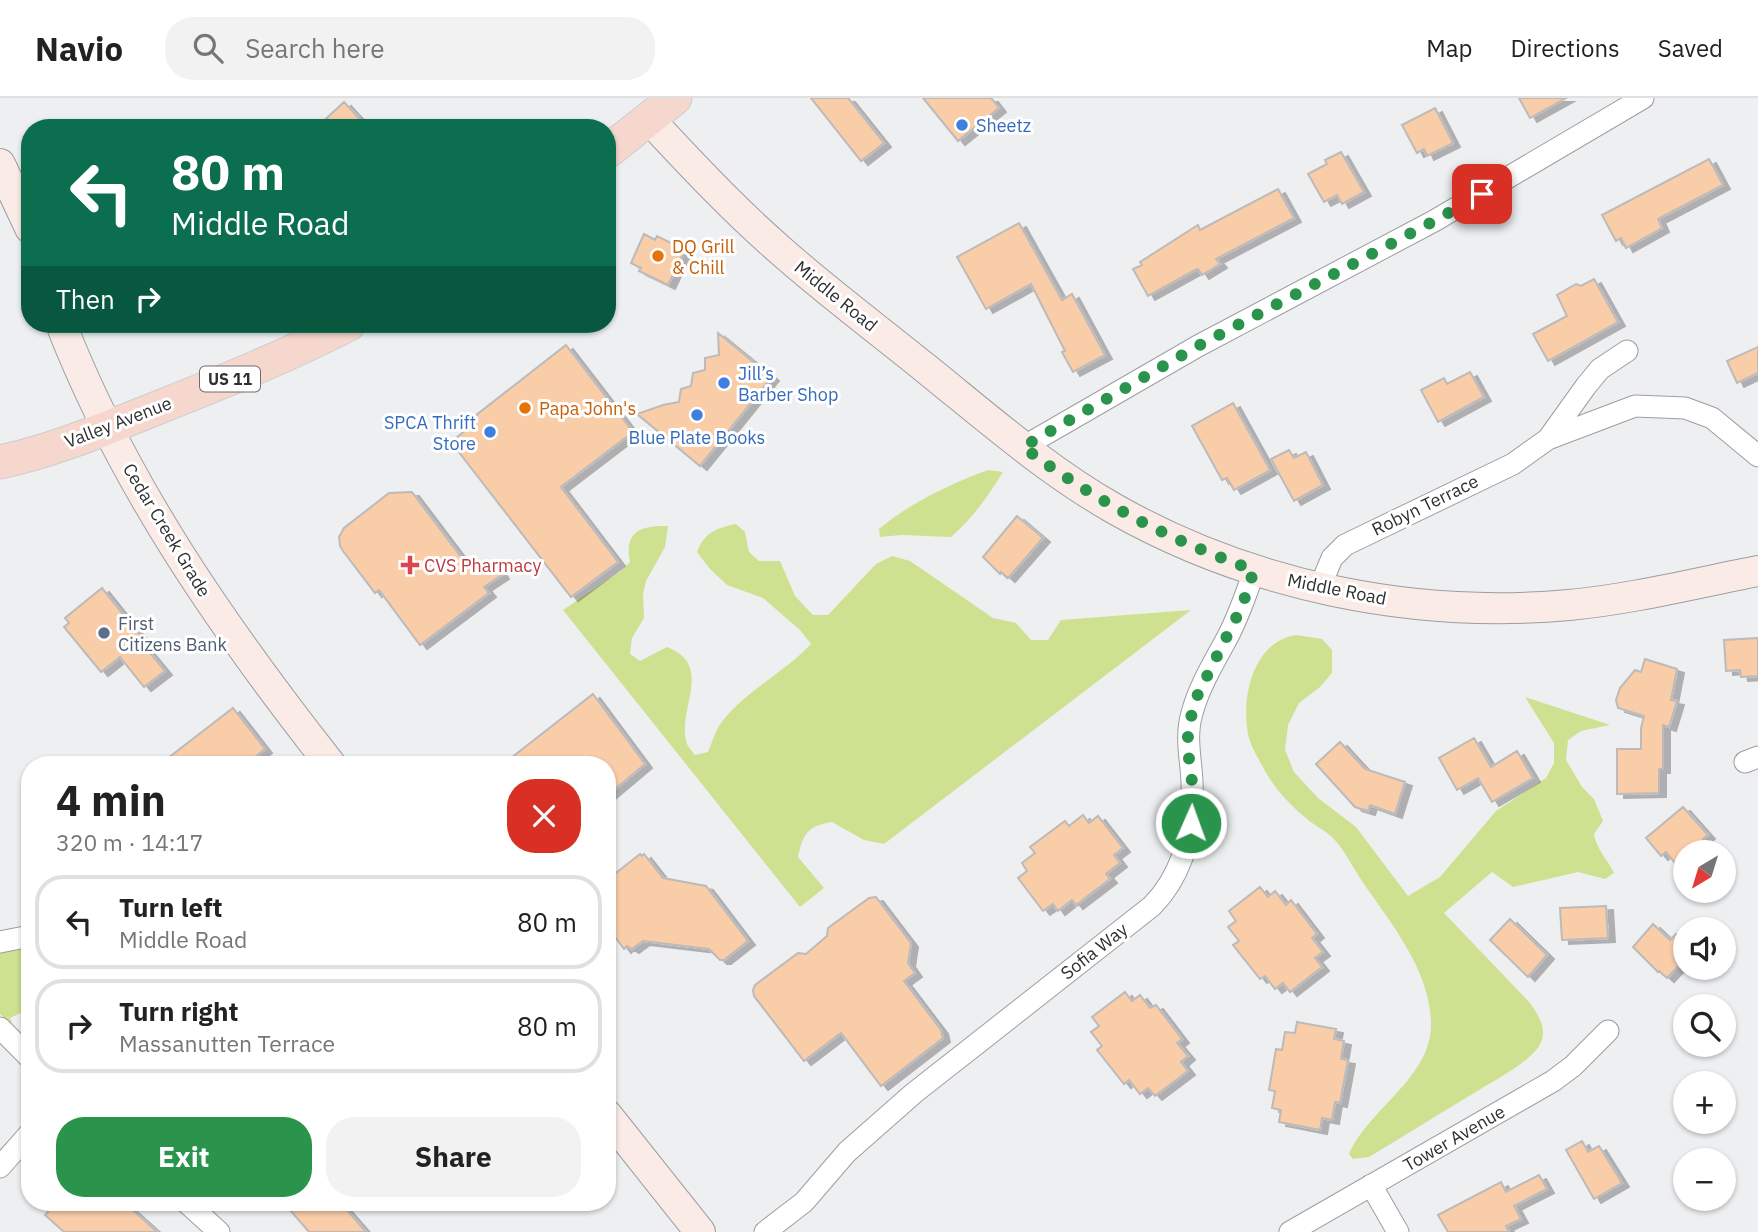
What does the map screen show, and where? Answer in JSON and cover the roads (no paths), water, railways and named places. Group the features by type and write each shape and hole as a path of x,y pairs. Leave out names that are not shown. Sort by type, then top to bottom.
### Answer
{"main road":[{"path":"616,145 675,98"},
{"name":"Middle Road","path":"649,119 713,188 782,253 1023,447 1112,508 1157,532 1254,570 1320,587 1411,603 1487,609 1571,605 1644,594 1758,570"},
{"path":"0,164 21,209"},
{"name":"Cedar Creek Grade","path":"65,333 85,382 136,483 207,598 324,756"},
{"name":"Valley Avenue","path":"0,462 63,444 109,427 227,380 329,333"},
{"path":"616,1126 700,1232"}],"street":[{"path":"1023,447 1198,346 1434,221 1643,98"},
{"name":"Robyn Terrace","path":"1548,439 1600,369 1627,351"},
{"name":"Robyn Terrace","path":"1320,587 1332,558 1345,545 1513,464 1548,439 1635,406 1685,408 1712,418 1758,456"},
{"name":"Sofia Way","path":"765,1232 804,1202 848,1152 914,1093 1152,906 1161,896 1185,853 1191,823 1192,782 1187,743 1194,705 1242,606 1254,570"},
{"path":"0,942 21,938"},
{"path":"0,1028 21,1046"},
{"name":"Tower Avenue","path":"1290,1232 1553,1081 1573,1066 1608,1031"},
{"path":"0,1167 21,1143"},
{"path":"1371,1185 1398,1232"},
{"path":"196,1211 219,1232"}],"place":[{"name":"Sheetz","path":"962,125"},
{"name":"DQ Grill & Chill","path":"658,256"},
{"name":"Jill’s Barber Shop","path":"724,383"},
{"name":"Papa John's","path":"525,408"},
{"name":"Blue Plate Books","path":"697,415"},
{"name":"SPCA Thrift Store","path":"490,432"},
{"name":"CVS Pharmacy","path":"410,565"},
{"name":"First Citizens Bank","path":"104,633"}]}
